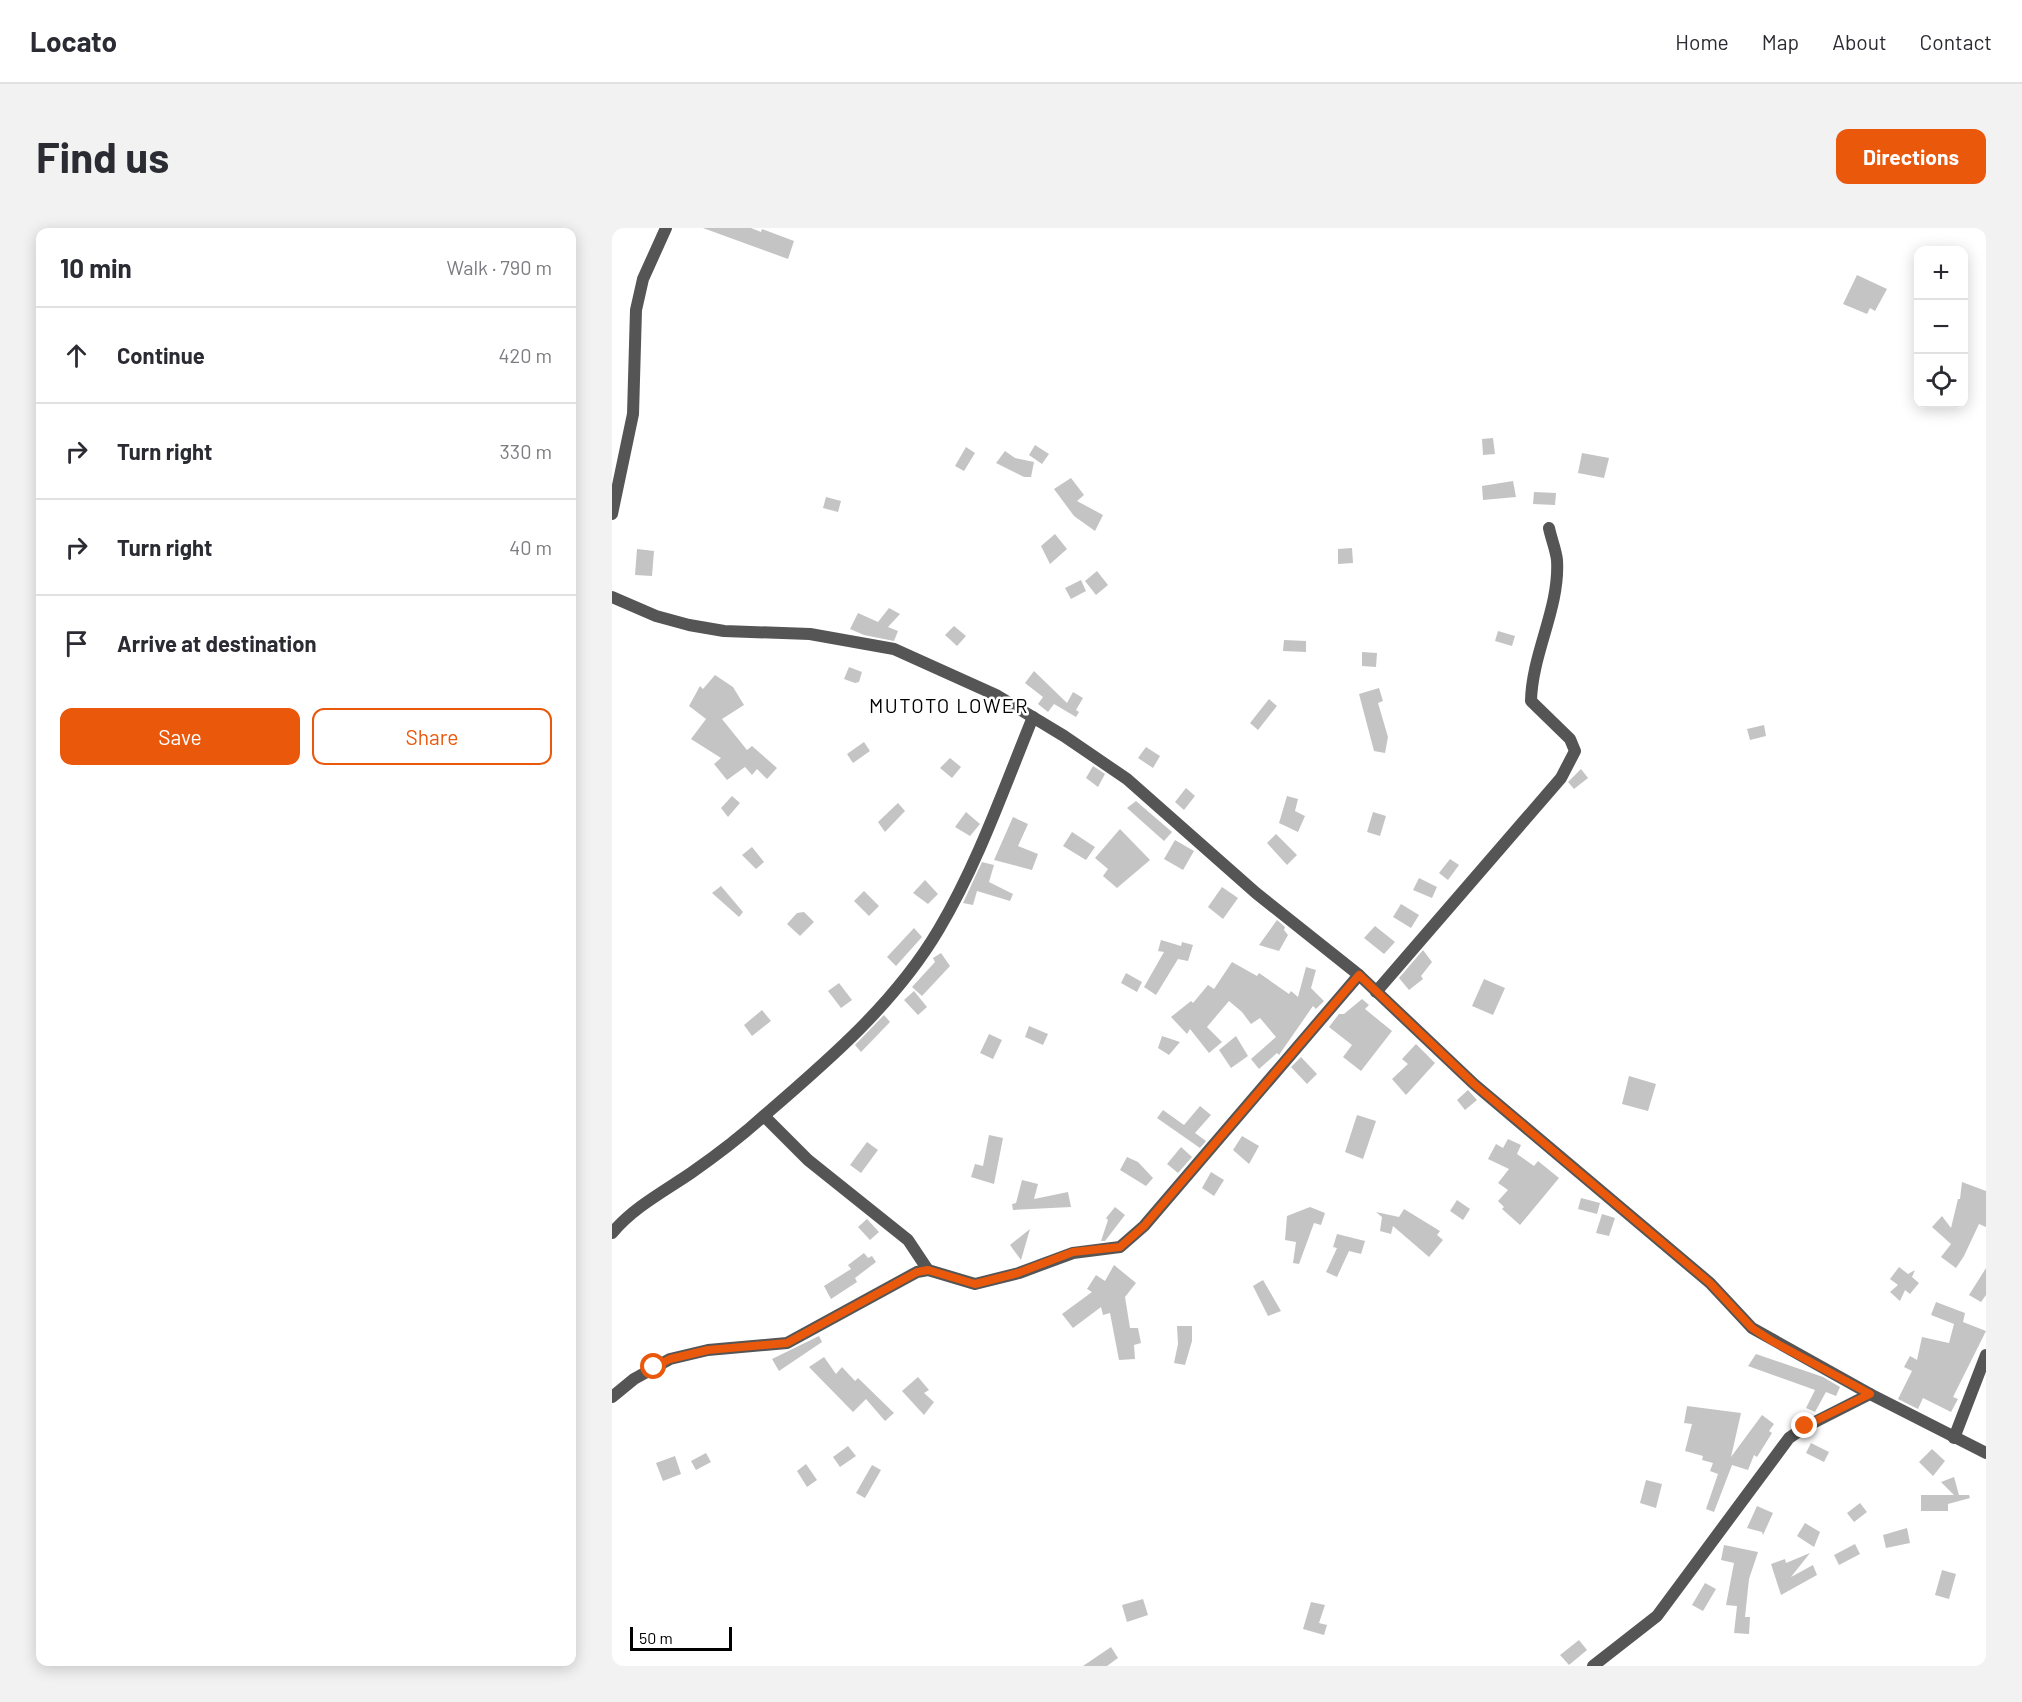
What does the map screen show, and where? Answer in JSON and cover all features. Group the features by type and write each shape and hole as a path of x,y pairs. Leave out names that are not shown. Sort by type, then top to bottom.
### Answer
{"street":[{"path":"612,513 633,414 636,310 643,279 666,228"},
{"path":"1376,992 1561,778 1575,751 1570,739 1531,701 1535,663 1554,594 1557,559 1549,528"},
{"path":"612,597 656,616 688,625 724,631 810,634 894,649 996,695 1033,717 1127,779 1256,893 1359,975 1474,1084 1710,1283 1752,1328 1870,1394 1986,1453"},
{"path":"612,1233 633,1211 692,1172 764,1116 851,1040 879,1008 938,930 976,855 1033,717"},
{"path":"612,1396 634,1379 670,1359 708,1350 787,1343 903,1278 928,1270 975,1284 1018,1273 1073,1252 1120,1247 1144,1226 1359,975"},
{"path":"764,1116 808,1160 908,1240 928,1270"},
{"path":"1954,1438 1986,1355"},
{"path":"1593,1666 1657,1616 1789,1438 1805,1426 1870,1394"}],"building":[{"path":"703,228 751,228 761,232 762,229 794,241 788,259"},
{"path":"1857,275 1887,289 1875,311 1870,308 1867,314 1843,304"},
{"path":"1493,438 1495,454 1483,455 1482,439"},
{"path":"1035,445 1049,454 1042,464 1029,455"},
{"path":"966,447 975,453 964,471 955,466"},
{"path":"1005,451 1015,458 1034,462 1031,477 1024,477 996,463"},
{"path":"1582,453 1609,458 1604,478 1578,473"},
{"path":"1071,478 1084,495 1077,501 1103,515 1095,531 1074,516 1054,489"},
{"path":"1513,481 1516,497 1483,500 1482,486"},
{"path":"1534,492 1556,493 1555,505 1533,504"},
{"path":"826,497 841,501 838,512 823,508"},
{"path":"1055,534 1067,549 1050,564 1041,546"},
{"path":"1352,548 1353,563 1338,564 1338,549"},
{"path":"637,549 654,551 652,576 635,575"},
{"path":"1097,571 1108,585 1096,595 1085,581"},
{"path":"1081,580 1086,591 1071,599 1065,588"},
{"path":"889,608 900,614 888,627 898,631 894,641 864,635 850,629 858,613 878,622"},
{"path":"954,626 966,636 957,646 945,635"},
{"path":"1498,631 1515,636 1512,646 1495,641"},
{"path":"1284,640 1306,641 1306,652 1283,651"},
{"path":"1362,652 1377,653 1376,667 1362,666"},
{"path":"849,667 862,672 859,682 844,679"},
{"path":"1034,671 1067,703 1073,692 1083,698 1076,710 1079,712 1076,717 1054,704 1048,712 1038,704 1043,697 1025,683"},
{"path":"715,675 733,687 744,705 722,719 747,750 752,746 777,768 767,779 757,769 752,775 745,767 727,780 714,764 721,758 691,739 706,719 689,706 700,686 703,689"},
{"path":"1379,688 1383,701 1378,703 1388,737 1385,753 1374,751 1359,694"},
{"path":"1269,699 1277,706 1258,730 1250,723"},
{"path":"1764,725 1766,736 1750,740 1747,729"},
{"path":"864,742 870,751 853,763 847,754"},
{"path":"1146,747 1160,756 1153,768 1138,758"},
{"path":"950,758 961,767 952,778 940,768"},
{"path":"1093,766 1105,774 1098,787 1086,778"},
{"path":"1581,769 1588,778 1574,789 1568,782"},
{"path":"1186,788 1195,796 1184,810 1175,802"},
{"path":"732,796 740,803 728,817 721,808"},
{"path":"1287,796 1298,799 1295,811 1305,816 1298,832 1279,823"},
{"path":"1136,801 1172,832 1164,841 1127,808"},
{"path":"898,803 905,811 885,832 878,822"},
{"path":"966,812 980,824 970,836 955,827"},
{"path":"1373,812 1386,816 1380,836 1367,832"},
{"path":"1013,817 1028,824 1018,846 1038,854 1032,870 994,860"},
{"path":"1120,829 1150,860 1117,888 1103,876 1108,869 1095,858"},
{"path":"1072,832 1095,847 1086,860 1063,846"},
{"path":"1276,834 1297,855 1287,865 1267,843"},
{"path":"1175,840 1194,851 1183,870 1164,859"},
{"path":"752,847 764,862 756,869 742,855"},
{"path":"1450,859 1459,865 1448,880 1439,873"},
{"path":"982,862 994,865 989,882 1013,894 1010,901 977,891 973,905 963,903"},
{"path":"1419,878 1437,887 1432,898 1413,890"},
{"path":"925,880 938,894 928,904 913,893"},
{"path":"721,886 743,912 739,917 712,893"},
{"path":"1222,887 1238,898 1223,919 1208,907"},
{"path":"864,891 879,906 869,916 854,901"},
{"path":"1401,904 1419,915 1411,928 1393,917"},
{"path":"804,912 814,922 800,936 787,924 797,913"},
{"path":"1277,920 1285,927 1284,930 1288,935 1279,951 1259,945"},
{"path":"1375,926 1395,942 1384,954 1364,938"},
{"path":"914,928 922,937 896,966 887,957"},
{"path":"1161,940 1181,946 1182,942 1193,945 1188,961 1178,959 1156,995 1144,987 1164,952 1158,951"},
{"path":"1423,950 1432,962 1421,976 1423,979 1409,990 1399,978"},
{"path":"941,953 950,966 922,996 912,987 935,962 933,958"},
{"path":"1232,962 1257,976 1259,973 1289,994 1291,991 1298,997 1306,967 1316,970 1311,988 1324,1001 1316,1009 1313,1006 1279,1055 1277,1053 1259,1069 1251,1059 1276,1037 1260,1018 1251,1024 1229,1001 1207,1027 1222,1042 1209,1053 1190,1029 1187,1034 1171,1017 1191,1001 1193,1003 1208,985 1214,989"},
{"path":"1126,973 1142,982 1137,992 1121,983"},
{"path":"1484,979 1505,988 1493,1015 1472,1006"},
{"path":"839,983 852,1000 841,1008 828,991"},
{"path":"914,991 927,1007 918,1015 904,1000"},
{"path":"1362,999 1369,1005 1365,1009 1392,1031 1361,1071 1343,1057 1352,1045 1329,1027 1339,1014 1344,1014"},
{"path":"762,1010 771,1021 752,1036 744,1025"},
{"path":"884,1015 890,1022 861,1052 855,1045"},
{"path":"1029,1026 1048,1034 1043,1045 1025,1037"},
{"path":"989,1034 1002,1040 993,1059 980,1053"},
{"path":"1162,1036 1180,1042 1169,1055 1158,1048"},
{"path":"1236,1036 1248,1056 1231,1068 1219,1050"},
{"path":"1416,1044 1435,1063 1406,1095 1392,1079 1408,1064 1402,1059"},
{"path":"1301,1057 1317,1074 1307,1084 1291,1067"},
{"path":"1629,1076 1656,1084 1648,1111 1622,1104"},
{"path":"1468,1090 1477,1100 1465,1110 1457,1100"},
{"path":"1200,1106 1211,1115 1195,1133 1206,1141 1200,1148 1157,1118 1163,1110 1184,1125"},
{"path":"1357,1115 1376,1121 1363,1159 1345,1152"},
{"path":"989,1135 1003,1138 994,1184 971,1177 975,1164 983,1166"},
{"path":"1242,1136 1259,1146 1249,1164 1233,1150"},
{"path":"1508,1139 1521,1145 1517,1154 1534,1166 1538,1161 1559,1178 1520,1225 1502,1209 1504,1207 1498,1201 1508,1190 1498,1183 1509,1169 1488,1159 1496,1144 1503,1148"},
{"path":"867,1142 878,1150 861,1173 850,1165"},
{"path":"1181,1147 1192,1157 1178,1173 1167,1164"},
{"path":"1127,1157 1138,1162 1153,1178 1146,1186 1120,1170"},
{"path":"1211,1172 1224,1180 1214,1196 1202,1188"},
{"path":"1022,1180 1038,1184 1034,1199 1068,1192 1071,1207 1013,1210 1012,1204 1016,1203"},
{"path":"1962,1182 1986,1191 1986,1227 1979,1224 1956,1268 1941,1257 1951,1244 1932,1227 1942,1216 1951,1228 1958,1199 1960,1199"},
{"path":"1581,1198 1600,1203 1597,1214 1578,1209"},
{"path":"1457,1200 1470,1209 1463,1220 1450,1211"},
{"path":"1115,1207 1125,1215 1105,1241 1101,1241 1108,1220 1106,1218"},
{"path":"1310,1207 1325,1213 1321,1225 1314,1223 1299,1264 1293,1263 1296,1242 1285,1240 1287,1216"},
{"path":"1404,1209 1440,1231 1437,1235 1443,1240 1429,1257 1393,1226 1391,1234 1380,1231 1382,1217 1376,1212 1399,1217"},
{"path":"1602,1214 1615,1218 1609,1236 1596,1233"},
{"path":"867,1219 879,1232 870,1240 858,1227"},
{"path":"1030,1229 1021,1260 1010,1245"},
{"path":"1337,1234 1365,1241 1361,1254 1349,1251 1337,1277 1326,1272 1337,1248 1333,1247"},
{"path":"864,1253 868,1258 872,1256 876,1262 855,1278 857,1282 831,1299 824,1286 851,1269 848,1265"},
{"path":"1114,1265 1136,1283 1125,1297 1130,1328 1138,1328 1141,1343 1134,1345 1135,1359 1119,1360 1110,1313 1103,1315 1101,1307 1073,1328 1062,1314 1092,1292 1087,1289 1096,1275 1105,1281"},
{"path":"1899,1267 1908,1274 1915,1270 1912,1277 1919,1283 1910,1294 1905,1290 1900,1301 1890,1292 1898,1285 1890,1279"},
{"path":"1986,1268 1986,1295 1981,1302 1969,1295"},
{"path":"1263,1280 1281,1311 1268,1316 1253,1286"},
{"path":"1936,1302 1965,1313 1963,1322 1986,1331 1953,1397 1958,1399 1951,1412 1923,1398 1918,1409 1898,1399 1912,1371 1904,1367 1910,1356 1917,1360 1922,1337 1949,1343 1954,1324 1931,1315"},
{"path":"1177,1326 1192,1326 1192,1341 1185,1365 1174,1363 1178,1344"},
{"path":"819,1336 822,1342 779,1371 772,1359"},
{"path":"1756,1354 1823,1377 1840,1387 1836,1396 1826,1392 1815,1412 1806,1408 1815,1390 1748,1366"},
{"path":"824,1357 836,1374 842,1367 855,1381 858,1378 894,1413 885,1421 866,1399 853,1412 809,1367"},
{"path":"918,1377 929,1390 924,1393 934,1402 924,1415 902,1391"},
{"path":"1687,1406 1741,1413 1731,1457 1762,1415 1774,1424 1769,1431 1772,1433 1757,1457 1754,1455 1748,1470 1732,1465 1714,1512 1706,1509 1718,1474 1710,1471 1713,1463 1702,1460 1703,1456 1685,1451 1692,1424 1684,1423"},
{"path":"1811,1443 1829,1452 1824,1462 1806,1453"},
{"path":"848,1446 856,1456 840,1467 833,1457"},
{"path":"1932,1449 1945,1461 1933,1476 1919,1462"},
{"path":"706,1453 711,1462 696,1470 691,1461"},
{"path":"675,1456 681,1474 663,1481 656,1463"},
{"path":"806,1464 817,1480 807,1487 797,1471"},
{"path":"872,1465 881,1470 865,1498 856,1493"},
{"path":"1954,1477 1959,1495 1969,1495 1970,1498 1948,1504 1948,1511 1921,1511 1921,1495 1954,1495 1941,1482"},
{"path":"1646,1480 1662,1484 1656,1508 1640,1503"},
{"path":"1860,1503 1867,1512 1854,1522 1847,1513"},
{"path":"1757,1506 1773,1513 1763,1535 1762,1532 1747,1528"},
{"path":"1805,1523 1820,1532 1814,1547 1797,1536"},
{"path":"1907,1528 1910,1543 1886,1548 1883,1535"},
{"path":"1855,1544 1860,1554 1839,1565 1834,1555"},
{"path":"1724,1545 1758,1552 1749,1579 1745,1617 1750,1617 1749,1634 1734,1633 1737,1606 1726,1605 1734,1563 1721,1560"},
{"path":"1810,1553 1791,1577 1813,1565 1817,1575 1781,1595 1771,1564 1785,1559 1786,1563"},
{"path":"1942,1570 1956,1574 1949,1599 1935,1595"},
{"path":"1705,1583 1716,1589 1703,1611 1692,1605"},
{"path":"1143,1599 1148,1615 1127,1622 1122,1605"},
{"path":"1311,1602 1325,1605 1319,1623 1327,1625 1324,1635 1303,1629"},
{"path":"1579,1640 1587,1650 1569,1665 1560,1655"},
{"path":"1111,1647 1118,1658 1107,1666 1083,1666"}],"district":[{"name":"MUTOTO LOWER","path":"949,706"}],"route":[{"path":"654,1367 670,1359 708,1350 787,1343 917,1272 928,1270 975,1284 1018,1273 1073,1252 1120,1247 1144,1226 1359,975 1474,1084 1710,1283 1752,1328 1870,1394 1805,1426"}]}
